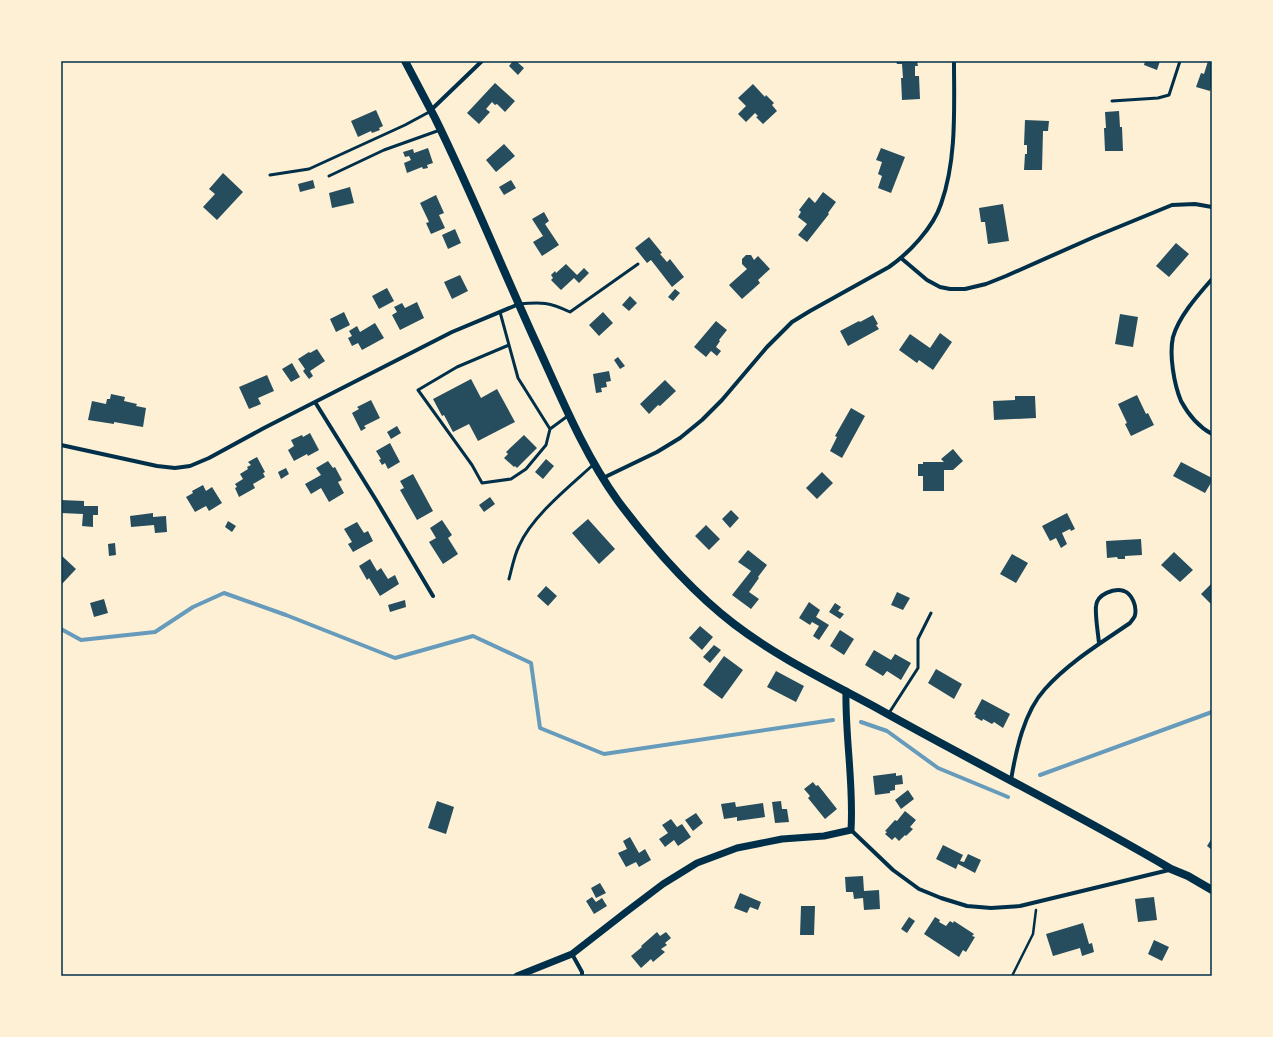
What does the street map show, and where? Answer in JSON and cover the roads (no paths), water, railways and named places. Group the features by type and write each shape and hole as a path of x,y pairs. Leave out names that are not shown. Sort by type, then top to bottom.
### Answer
{"main road":[{"path":"405,61 440,130 569,415 594,464 617,500 642,532 704,599 734,624 779,654 888,715 1011,780 1171,869 1188,876 1212,890"}],"street":[{"path":"431,111 482,61"},
{"path":"603,478 657,452 680,438 702,420 722,400 767,347 792,322 880,273 901,258 921,237 941,206 950,169 953,143 954,61"},
{"path":"901,258 934,284 950,289 965,289 986,284 1006,276 1094,237 1172,205 1195,204 1212,206"},
{"path":"1212,279 1196,297 1180,322 1173,337 1172,354 1174,374 1182,401 1195,421 1212,434"},
{"path":"61,445 157,466 175,468 190,466 209,458 264,428 452,332 519,304"},
{"path":"315,402 433,596"},
{"path":"1011,780 1016,752 1024,726 1044,689 1099,643 1130,623 1135,616 1136,607 1132,598 1125,591 1107,593 1099,598 1096,605 1099,643"},
{"path":"846,691 846,717 852,790 851,830 919,889 967,906 991,908 1020,906 1171,869"},
{"path":"517,976 572,954 664,884 697,863 736,848 782,839 824,836 851,830"},
{"path":"572,954 582,972 582,976"}],"lane":[{"path":"1112,101 1158,98 1169,95 1180,61"},
{"path":"270,175 309,170 405,125 431,111"},
{"path":"329,176 384,150 440,130"},
{"path":"519,304 541,302 555,305 570,312 638,264"},
{"path":"500,312 518,378 550,429"},
{"path":"509,345 457,367 418,390 472,465 482,483 511,479 526,469 546,445 550,429 569,415"},
{"path":"509,578 519,545 533,524 548,506 594,464"},
{"path":"888,715 918,668 918,639 931,613"}],"waterway":[{"path":"61,629 81,640 155,632 193,607 224,593 286,615 395,658 473,636 531,663 540,728 604,754 833,720"},
{"path":"1040,775 1212,712"},
{"path":"861,722 887,731 938,768 1008,797"}]}
